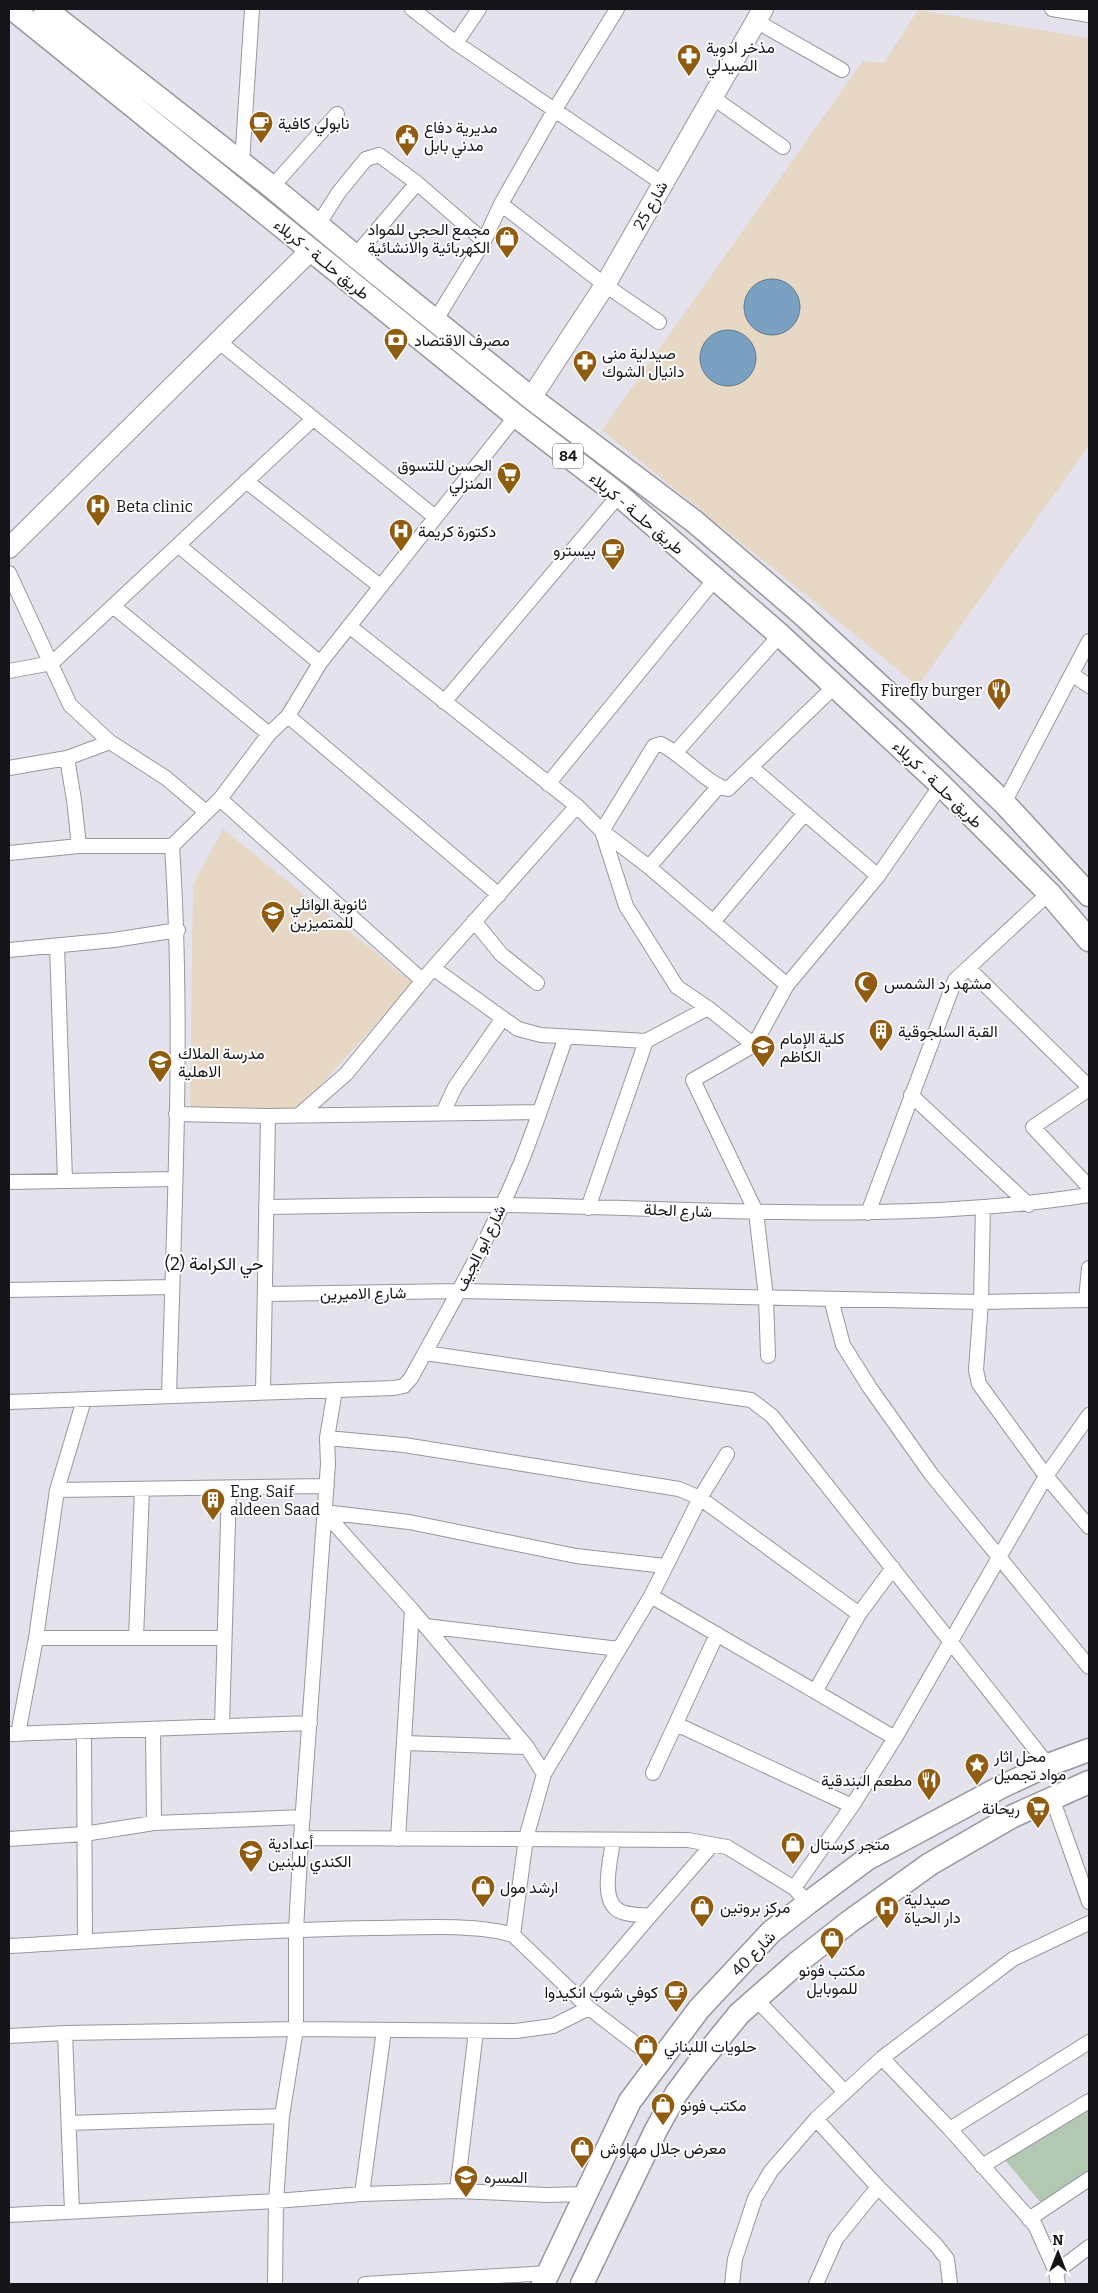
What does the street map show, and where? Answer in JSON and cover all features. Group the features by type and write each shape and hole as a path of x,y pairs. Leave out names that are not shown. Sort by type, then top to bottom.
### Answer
{"main road":[{"name":"طريق حلــة - كربلاء","path":"28,11 242,163 531,398 695,522 842,650 1004,804 1089,894"},
{"name":"طريق حلــة - كربلاء","path":"28,11 311,250 516,416 619,495 780,635 941,785 1049,893 1089,940"},
{"path":"780,635 791,635 798,630 802,621 802,614"},
{"path":"827,680 819,665 824,655 831,651 842,650"},
{"name":"شارع 40","path":"546,2278 630,2101 699,2009 771,1932 801,1895 971,1802 1048,1765 1089,1750"},
{"name":"شارع 40","path":"582,2284 656,2130 676,2094 739,2014 849,1922 930,1864 1013,1816 1089,1782"},
{"path":"971,1802 974,1820 987,1831"},
{"path":"932,1823 948,1836 949,1853"}],"street":[{"path":"242,163 252,9"},
{"path":"412,9 456,43 662,183"},
{"path":"456,43 479,9"},
{"path":"435,321 484,241 501,204 554,111 617,9"},
{"path":"1052,9 1089,15"},
{"path":"759,15 842,70"},
{"name":"شارع 25","path":"531,398 605,285 759,15"},
{"path":"712,97 783,147"},
{"path":"272,187 337,114"},
{"path":"318,225 339,192 366,159 379,155 417,183 484,241"},
{"path":"354,256 417,183"},
{"path":"501,204 605,285 659,322"},
{"path":"9,548 311,250"},
{"path":"218,341 435,517"},
{"path":"9,854 79,846 172,846 220,799 269,734 288,716 320,662 516,416"},
{"path":"9,671 52,663 313,419"},
{"path":"246,482 380,586"},
{"path":"444,702 619,495"},
{"path":"178,545 320,662"},
{"path":"9,573 70,705 110,742 166,778 206,812"},
{"path":"548,784 715,579"},
{"path":"114,606 269,734"},
{"path":"349,626 576,806 602,832 649,867 787,985"},
{"path":"676,752 780,635"},
{"path":"1004,804 1089,641"},
{"path":"1072,674 1089,686"},
{"path":"754,1045 708,1008 677,987 626,906 602,832 654,746 661,744 676,752 718,787 728,789 751,767 827,680"},
{"path":"288,716 498,895"},
{"path":"9,768 67,758 110,742"},
{"path":"67,758 79,846"},
{"path":"751,767 878,876"},
{"path":"768,1356 766,1297 756,1212 693,1080 754,1045 787,985 878,876 941,785"},
{"path":"649,867 718,787"},
{"path":"220,799 423,981"},
{"path":"299,1115 346,1074 433,968 576,806"},
{"path":"713,922 805,813"},
{"path":"169,1396 176,1114 178,930 172,846"},
{"path":"868,1213 946,999 955,980 1049,893"},
{"path":"474,921 501,954 537,983"},
{"path":"9,950 57,946 178,930"},
{"path":"57,946 65,1180"},
{"path":"433,968 518,1029 542,1035 646,1041 708,1008"},
{"path":"968,968 1089,1088 1033,1127 1089,1187"},
{"path":"443,1113 455,1087 502,1018"},
{"name":"شارع ابو الجيف","path":"335,1390 400,1388 408,1383 460,1291 524,1156 566,1037"},
{"path":"588,1208 646,1041"},
{"path":"911,1095 1029,1205"},
{"path":"176,1114 268,1116 539,1112"},
{"path":"263,1392 268,1116"},
{"path":"9,1182 174,1179"},
{"name":"شارع الحلة","path":"266,1207 501,1205 868,1213 1029,1205 1089,1195"},
{"path":"983,1207 981,1302 976,1370 979,1384 1046,1476 1089,1527"},
{"path":"1088,1300 1089,1268"},
{"path":"9,1290 172,1287"},
{"name":"شارع الاميرين","path":"264,1294 460,1291 981,1302 1088,1300"},
{"path":"831,1299 843,1345 870,1388 931,1474 1089,1667"},
{"path":"425,1353 751,1400 772,1416 1048,1765"},
{"path":"9,1402 335,1390 327,1438 327,1486 296,1930 296,2030 282,2116 276,2201 275,2284"},
{"path":"84,1400 57,1490 36,1638 13,1734 310,1723"},
{"path":"301,1838 688,1840 727,1847 801,1895 852,1806 951,1643 1046,1476 1089,1415"},
{"path":"327,1438 404,1445 679,1488 700,1498 859,1614"},
{"path":"513,1935 526,1838 544,1774 651,1596 700,1498 727,1454"},
{"path":"57,1490 327,1486"},
{"path":"222,1726 229,1488"},
{"path":"136,1638 142,1490"},
{"path":"324,1512 409,1522 576,1556 665,1566"},
{"path":"324,1512 412,1610 527,1747 544,1774"},
{"path":"816,1690 859,1614 893,1568"},
{"path":"651,1596 816,1690 895,1738"},
{"path":"398,1839 412,1610"},
{"path":"425,1626 619,1649"},
{"path":"653,1773 717,1634"},
{"path":"36,1638 224,1638"},
{"path":"676,1724 852,1806"},
{"path":"153,1729 154,1823"},
{"path":"84,1731 85,1941"},
{"path":"404,1743 527,1747"},
{"path":"1052,1798 1089,1902"},
{"path":"9,1839 84,1834 154,1823 303,1817"},
{"path":"613,1840 607,1891 611,1901 621,1912 650,1916"},
{"path":"9,2036 66,2033 296,2030 476,2032 516,2031 553,2026 584,2004 650,1916 712,1845"},
{"path":"732,2284 735,2259 754,2198 771,2171 816,2119 882,2058 1013,1958 1089,1923"},
{"path":"9,1946 296,1930 496,1930 513,1935 584,2004 658,2062"},
{"path":"756,1999 845,2092"},
{"path":"362,2194 384,2030"},
{"path":"457,2191 476,2032"},
{"path":"66,2033 72,2211"},
{"path":"950,2130 1089,2042"},
{"path":"882,2058 950,2130 1035,2225 1057,2278 1089,2247"},
{"path":"982,2166 1089,2101"},
{"path":"69,2122 282,2116"},
{"path":"816,2119 878,2187 936,2245 947,2259 950,2284"},
{"path":"1029,2219 1089,2179"},
{"path":"816,2284 836,2239 878,2187"},
{"path":"9,2215 276,2201 362,2194 457,2191 547,2195 587,2194"},
{"path":"365,2284 546,2278"}],"shaded area":[{"path":"918,10 1089,38 1089,445 918,686 602,430 863,61 884,63"},
{"name":"ثانوية الوائلي للمتميزين","path":"223,829 413,983 297,1111 190,1111 193,885"}],"green space":[{"path":"1089,2108 1089,2171 1041,2203 1005,2160"}],"water":[{"path":"772,279 783,281 792,287 798,296 800,307 798,318 792,327 783,333 772,335 761,333 752,327 746,318 744,307 746,296 752,287 761,281"},
{"path":"722,330 734,330 744,334 752,342 756,358 752,374 744,382 734,386 722,386 712,382 704,374 700,364 700,352 704,342 712,334"}],"place":[{"name":"مذخر ادوية الصيدلي","path":"689,77"},
{"name":"نابولي كافية","path":"261,144"},
{"name":"مديرية دفاع مدني بابل","path":"407,157"},
{"name":"مجمع الحجي للمواد الكهربائية والانشائية","path":"507,259"},
{"name":"مصرف الاقتصاد","path":"396,361"},
{"name":"صيدلية منى دانيال الشوك","path":"585,383"},
{"name":"الحسن للتسوق المنزلي","path":"509,495"},
{"name":"Beta clinic","path":"98,527"},
{"name":"دكتورة كريمة","path":"401,552"},
{"name":"بيسترو","path":"613,571"},
{"name":"Firefly burger","path":"999,711"},
{"name":"ثانوية الوائلي للمتميزين","path":"273,934"},
{"name":"مشهد رد الشمس","path":"866,1004"},
{"name":"القبة السلجوقية","path":"881,1052"},
{"name":"كلية الإمام الكاظم","path":"763,1068"},
{"name":"مدرسة الملاك الاهلية","path":"160,1083"},
{"name":"Eng. Saif aldeen Saad","path":"213,1521"},
{"name":"محل اثار مواد تجميل","path":"977,1786"},
{"name":"مطعم البندقية","path":"929,1801"},
{"name":"ريحانة","path":"1038,1829"},
{"name":"متجر كرستال","path":"793,1865"},
{"name":"أعدادية الكندي للبنين","path":"251,1873"},
{"name":"ارشد مول","path":"483,1908"},
{"name":"مركز بروتين","path":"702,1928"},
{"name":"صيدلية دار الحياة","path":"887,1929"},
{"name":"مكتب فونو للموبايل","path":"832,1960"},
{"name":"كوفي شوب انكيدوا","path":"676,2013"},
{"name":"حلويات اللبناني","path":"646,2067"},
{"name":"مكتب فونو","path":"663,2126"},
{"name":"معرض جلال مهاوش","path":"582,2169"},
{"name":"المسره","path":"466,2198"}],"district":[{"name":"حي الكرامة (2)","path":"214,1264"}]}
